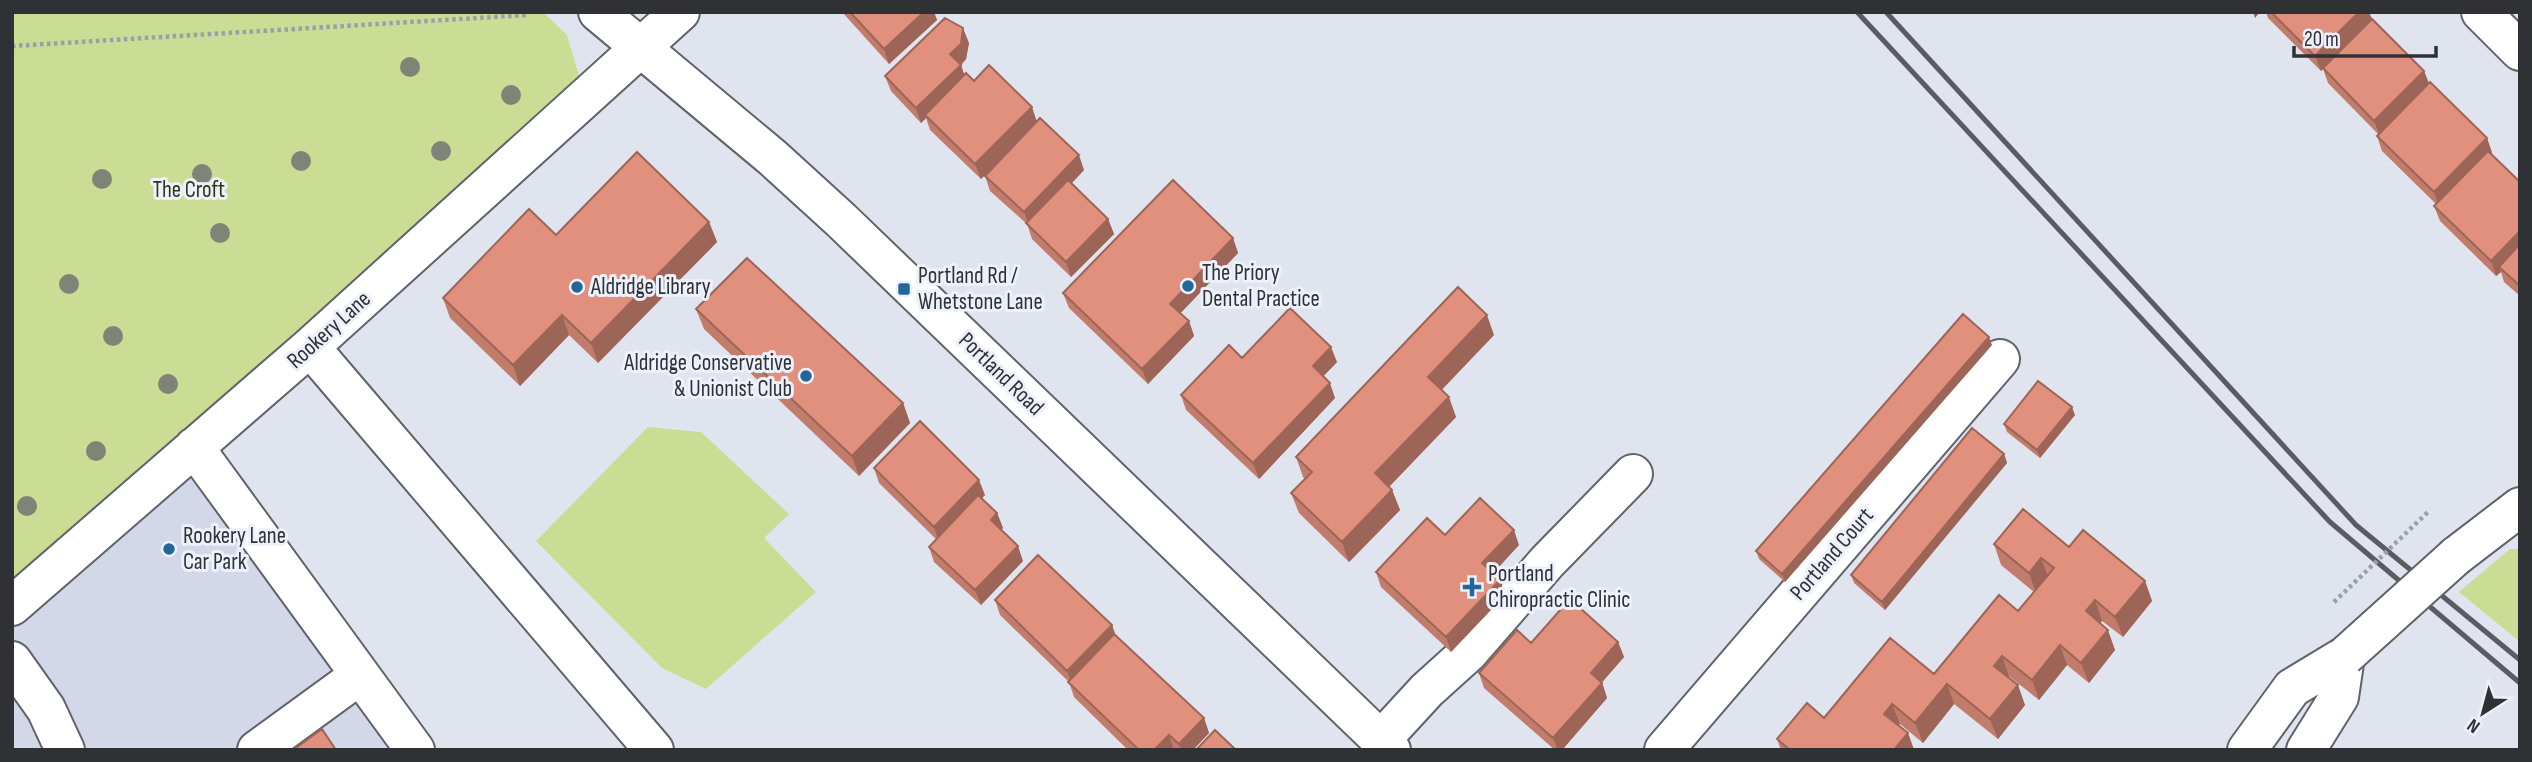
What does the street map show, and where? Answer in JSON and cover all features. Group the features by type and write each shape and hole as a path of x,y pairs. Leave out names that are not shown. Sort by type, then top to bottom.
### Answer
{"street":[{"name":"Portland Road","path":"598,12 773,158 843,243 950,346 1386,745"},
{"name":"Rookery Lane","path":"12,606 310,347 642,50 680,12"},
{"path":"2481,12 2520,51"},
{"path":"310,347 654,750"},
{"name":"Portland Court","path":"1664,750 2000,359"},
{"path":"194,447 415,750"},
{"path":"1386,745 1427,690 1468,653 1547,562 1633,474"},
{"path":"2247,750 2292,688 2345,656 2456,556 2520,507"},
{"path":"2306,750 2339,697 2345,656"},
{"path":"12,661 46,709 65,750"},
{"path":"257,750 360,675"},
{"path":"12,706 35,713 57,728 72,750"}],"path":[{"path":"12,46 527,15 529,12"},
{"path":"2333,603 2428,512"}],"shaded area":[{"name":"Rookery Lane Car Park","path":"175,443 394,750 12,750 12,581"}],"green space":[{"name":"The Croft","path":"12,12 543,12 567,35 580,79 175,443 12,581"},
{"path":"648,427 701,432 789,514 764,538 816,592 706,689 662,668 536,541"},
{"path":"2510,549 2520,549 2520,642 2459,592"}],"building":[{"path":"850,12 924,12 884,49"},
{"path":"2271,12 2359,12 2315,56"},
{"path":"945,18 963,28 961,44 950,54 961,65 916,108 885,76"},
{"path":"2372,19 2424,71 2374,121 2323,68"},
{"path":"989,65 1032,107 975,164 925,115 966,73 974,81"},
{"path":"2430,82 2487,138 2434,192 2377,136"},
{"path":"1040,118 1079,155 1024,212 985,176"},
{"path":"2488,151 2520,182 2520,231 2491,261 2434,206"},
{"name":"Aldridge Library","path":"637,152 709,222 591,343 562,315 513,365 443,298 529,209 556,235"},
{"path":"1068,180 1108,219 1066,262 1026,223"},
{"path":"1173,180 1233,238 1170,304 1189,321 1142,369 1063,293"},
{"path":"2520,244 2520,286 2499,267"},
{"name":"Aldridge Conservative & Unionist Club","path":"747,258 903,403 852,456 696,309"},
{"path":"1458,287 1487,315 1428,377 1449,397 1375,473 1392,490 1342,542 1291,493 1312,472 1296,457"},
{"path":"1290,308 1331,347 1313,366 1330,383 1253,463 1181,395 1229,345 1242,358"},
{"path":"1963,314 1989,337 1782,574 1756,551"},
{"path":"2038,381 2072,407 2037,450 2004,424"},
{"path":"920,421 979,480 934,527 874,468"},
{"path":"1972,428 2004,454 1882,602 1851,575"},
{"path":"978,495 997,513 991,520 1018,546 975,590 929,547"},
{"path":"1480,498 1514,530 1482,563 1500,580 1446,637 1376,572 1427,518 1445,535"},
{"path":"2023,509 2069,547 2083,530 2145,581 2115,617 2095,600 2086,611 2108,630 2081,663 2060,645 2032,680 2002,656 1994,666 2018,685 1990,719 1947,684 1915,723 1892,704 1884,714 1908,733 1894,750 1790,750 1777,739 1807,703 1824,718 1890,638 1934,674 1999,595 2018,611 2054,568 2041,558 2029,573 1994,544"},
{"path":"1038,555 1112,625 1067,671 995,600"},
{"path":"1570,599 1618,642 1591,673 1602,683 1553,738 1479,673 1517,630 1531,643"},
{"path":"1114,634 1204,718 1179,744 1169,735 1154,750 1139,750 1068,682"},
{"path":"322,729 336,750 293,750"},
{"path":"1215,730 1236,750 1196,750"}],"railway":[{"path":"1857,12 2330,522 2520,683"},
{"path":"1886,12 2356,525 2520,660"}],"place":[{"name":"The Priory Dental Practice","path":"1188,286"},
{"name":"Aldridge Library","path":"577,287"},
{"name":"Portland Rd / Whetstone Lane","path":"904,289"},
{"name":"Aldridge Conservative & Unionist Club","path":"806,376"},
{"name":"Rookery Lane Car Park","path":"169,549"},
{"name":"Portland Chiropractic Clinic","path":"1472,587"}]}
